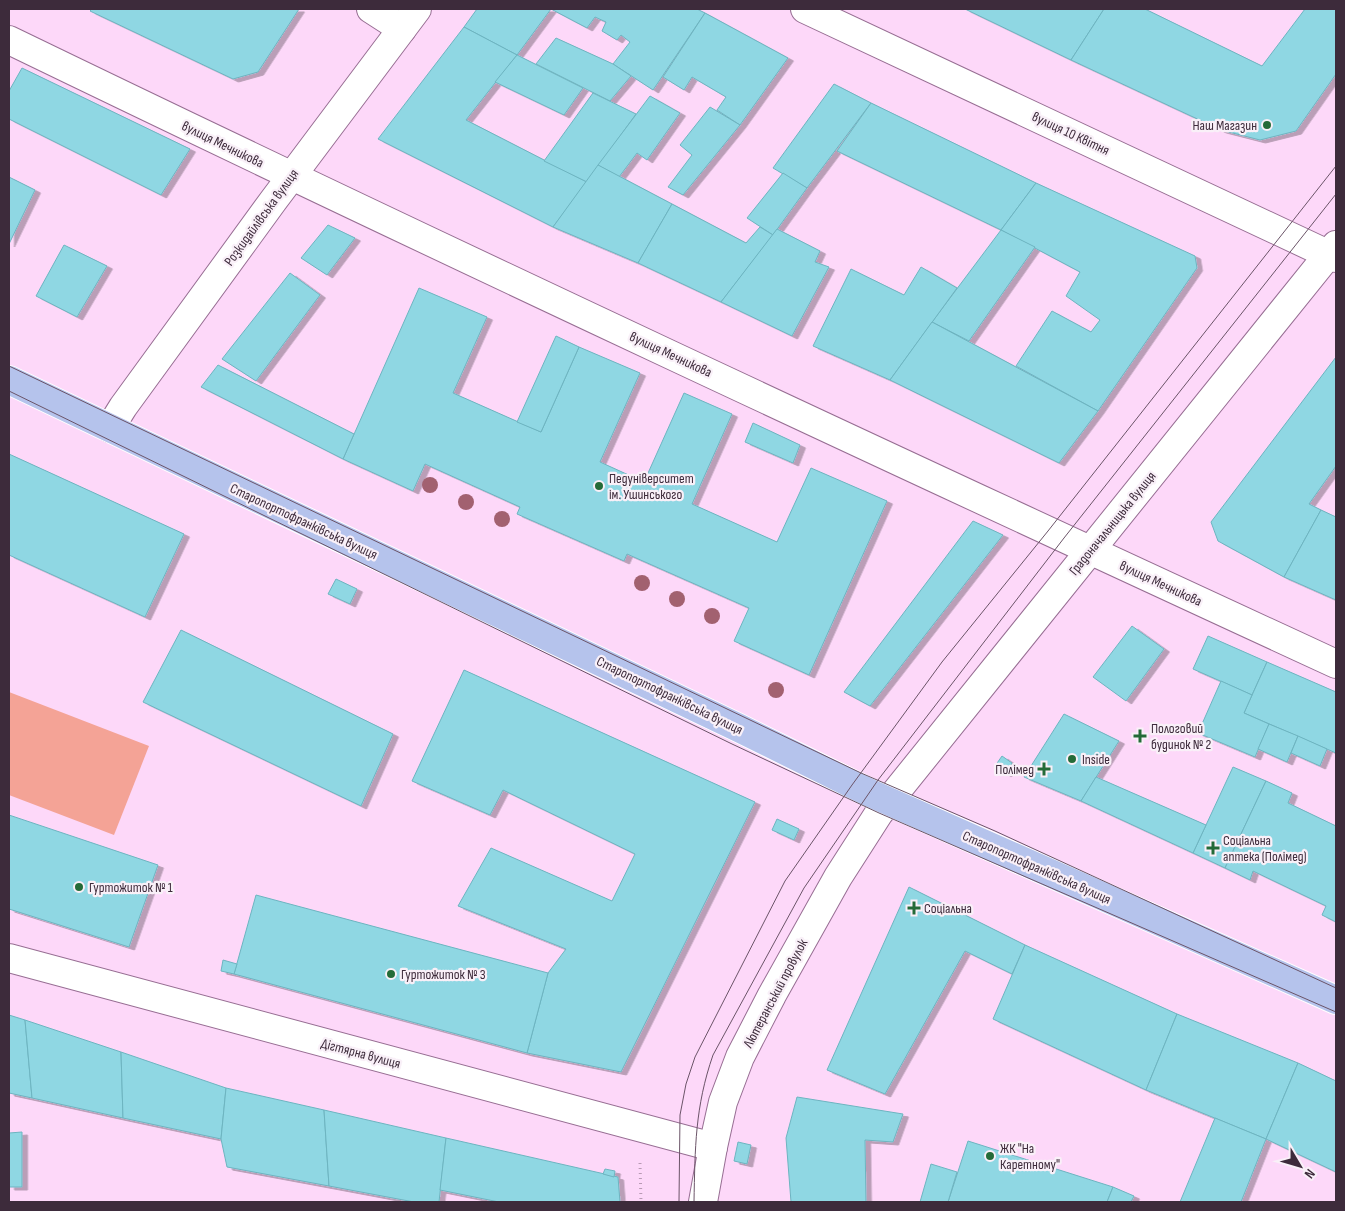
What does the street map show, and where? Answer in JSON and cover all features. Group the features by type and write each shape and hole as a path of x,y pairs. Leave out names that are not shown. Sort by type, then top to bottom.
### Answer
{"main road":[{"name":"Старопортофранківська вулиця","path":"9,380 721,719 888,802 1336,1000"}],"street":[{"path":"371,9 410,19"},
{"name":"вулиця 10 Квітня","path":"805,9 1334,252"},
{"name":"Розкидайлівська вулиця","path":"110,428 123,407 291,176 410,19"},
{"name":"вулиця Мечникова","path":"9,40 291,176 1336,664"},
{"name":"Градоначальницька вулиця","path":"888,802 1090,550 1334,252"},
{"name":"Лютеранський провулок","path":"703,1202 712,1147 723,1102 740,1057 772,995 838,877 888,802"},
{"name":"Дігтярна вулиця","path":"9,958 712,1147"}],"shaded area":[{"path":"9,692 149,746 114,835 9,795"}],"building":[{"path":"92,9 299,9 258,72 233,79 90,11"},
{"path":"477,9 551,9 517,55 464,27"},
{"path":"551,9 697,9 705,13 653,90 613,64 630,42 621,35 617,40 602,31 606,22 595,17 587,28"},
{"path":"965,9 1104,9 1071,60"},
{"path":"1104,9 1145,9 1262,66 1305,9 1336,9 1336,74 1296,131 1260,140 1221,130 1071,60"},
{"path":"705,13 788,58 740,125 717,110 726,97 692,77 684,90 663,77"},
{"path":"464,27 517,55 466,120 587,182 553,227 378,139"},
{"path":"556,38 613,64 631,76 610,101 536,64"},
{"path":"517,55 583,88 564,115 495,82"},
{"path":"22,68 190,149 161,195 9,119 9,91"},
{"path":"834,84 871,103 807,188 773,168"},
{"path":"593,93 636,114 587,182 544,161"},
{"path":"650,96 680,113 647,160 637,153 619,177 598,165"},
{"path":"871,103 1036,183 1001,230 837,151"},
{"path":"710,107 740,125 683,195 668,187 692,155 680,145"},
{"path":"598,165 672,204 638,263 553,227"},
{"path":"783,173 807,188 773,235 747,218"},
{"path":"9,177 35,190 9,244"},
{"path":"1036,183 1195,256 1197,268 1098,411 1016,366 1052,311 1091,332 1100,320 1066,296 1080,272 1001,230"},
{"path":"672,204 746,243 760,227 773,235 721,302 638,263"},
{"path":"328,225 355,238 327,275 301,258"},
{"path":"777,229 820,251 815,262 829,267 792,336 721,302"},
{"path":"1001,230 1035,247 969,341 932,322"},
{"path":"64,245 107,266 77,317 36,296"},
{"path":"921,267 957,288 890,380 813,346 851,269 904,295"},
{"path":"290,273 320,295 256,381 222,359"},
{"path":"419,288 487,317 453,393 541,432 579,347 640,373 600,462 644,482 684,393 732,414 692,504 777,542 811,468 887,501 809,675 734,641 749,608 627,554 624,561 517,514 520,507 425,464 413,491 343,459"},
{"path":"932,322 1098,411 1059,463 890,380"},
{"path":"556,336 579,347 541,432 517,422"},
{"path":"1336,357 1336,466 1309,504 1321,510 1284,577 1218,541 1211,522"},
{"path":"218,365 354,434 343,459 201,387"},
{"path":"753,423 800,445 793,463 745,442"},
{"path":"9,454 184,534 145,617 9,555"},
{"path":"1321,510 1336,517 1336,600 1284,577"},
{"path":"973,521 1003,535 870,706 844,692"},
{"path":"336,579 357,589 350,604 328,594"},
{"path":"1132,626 1164,649 1126,701 1093,677"},
{"path":"181,630 393,734 361,806 143,702"},
{"path":"1208,636 1267,662 1252,695 1193,669"},
{"path":"1267,662 1336,692 1336,753 1244,713"},
{"path":"464,670 755,802 621,1072 527,1053 548,973 566,949 458,906 491,848 612,901 635,854 503,790 490,815 412,781"},
{"path":"1221,681 1252,695 1244,713 1269,724 1255,757 1198,733"},
{"name":"Inside","path":"1064,714 1119,741 1081,801 1024,777"},
{"path":"1269,724 1298,736 1287,762 1258,749"},
{"path":"1298,736 1327,749 1320,766 1291,753"},
{"path":"1002,756 1012,763 1006,774 995,766"},
{"path":"1233,767 1266,781 1225,868 1193,853"},
{"path":"1096,777 1206,825 1193,853 1081,801"},
{"path":"1266,781 1292,793 1288,803 1336,826 1336,922 1322,915 1326,906 1253,871 1250,880 1225,868"},
{"name":"Гуртожиток № 1","path":"9,815 158,865 129,947 9,909"},
{"path":"777,819 799,829 794,840 772,830"},
{"path":"909,887 1025,945 1012,974 965,951 885,1094 827,1070"},
{"name":"Гуртожиток № 3","path":"256,895 548,973 527,1053 234,974"},
{"path":"1025,945 1177,1014 1146,1090 993,1019"},
{"path":"223,960 237,964 234,974 221,971"},
{"path":"1177,1014 1298,1063 1266,1139 1146,1090"},
{"path":"9,1015 25,1020 32,1098 9,1093"},
{"path":"25,1020 121,1052 123,1118 32,1098"},
{"path":"121,1052 226,1088 221,1139 123,1118"},
{"path":"1298,1063 1336,1081 1336,1172 1266,1139"},
{"path":"226,1088 324,1110 329,1186 227,1167 221,1139"},
{"path":"797,1097 903,1114 893,1142 865,1140 866,1202 791,1202 786,1138"},
{"path":"324,1110 446,1138 439,1202 414,1202 329,1186"},
{"path":"1215,1118 1266,1139 1241,1202 1180,1202"},
{"path":"22,1132 22,1187 9,1187 9,1133"},
{"path":"446,1138 618,1177 620,1202 499,1202 440,1190"},
{"name":"ЖК \"На Каретному\"","path":"968,1141 1113,1187 1107,1202 948,1202"},
{"path":"738,1142 751,1145 747,1164 734,1161"},
{"path":"931,1164 957,1172 948,1202 920,1202"},
{"path":"605,1169 615,1171 614,1177 603,1174"},
{"path":"1113,1187 1134,1196 1131,1202 1107,1202"}],"tram line":[{"path":"679,1202 680,1115 686,1084 695,1057 785,881 942,662 1048,531 1336,166"},
{"path":"694,1202 699,1110 713,1055 804,888 878,780 1064,538 1336,194"},
{"path":"9,366 861,773 995,831 1336,988"},
{"path":"9,391 732,744 879,813 1336,1012"}],"place":[{"name":"Наш Магазин","path":"1267,125"},
{"name":"Педуніверситет ім. Ушинського","path":"599,486"},
{"name":"Пологовий будинок № 2","path":"1140,736"},
{"name":"Inside","path":"1072,759"},
{"name":"Полімед","path":"1044,769"},
{"name":"Соціальна аптека (Полімед)","path":"1213,848"},
{"name":"Гуртожиток № 1","path":"79,887"},
{"name":"Соціальна","path":"914,908"},
{"name":"Гуртожиток № 3","path":"391,974"},
{"name":"ЖК \"На Каретному\"","path":"990,1156"}]}
